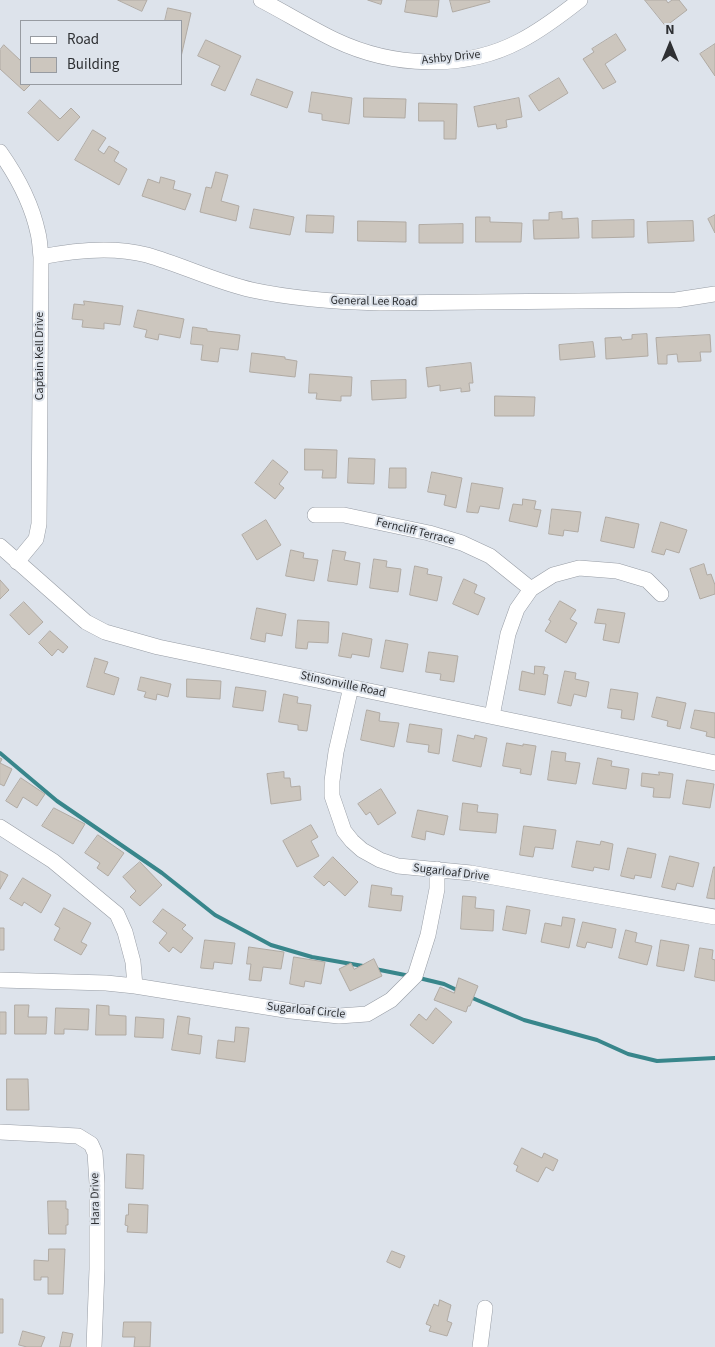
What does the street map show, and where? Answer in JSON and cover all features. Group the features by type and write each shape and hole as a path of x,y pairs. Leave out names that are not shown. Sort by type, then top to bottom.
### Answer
{"street":[{"name":"Ashby Drive","path":"261,0 336,40 389,59 418,62 466,59 500,50 519,42 580,0"},
{"name":"Captain Kell Drive","path":"0,152 15,175 28,202 39,234 41,256 39,524 36,539 17,562"},
{"name":"General Lee Road","path":"41,256 74,251 128,252 170,262 250,290 332,302 676,300 715,294"},
{"name":"Ferncliff Terrace","path":"315,515 344,515 429,533 462,543 490,556 531,589"},
{"name":"Stinsonville Road","path":"0,546 86,622 105,632 158,647 715,763"},
{"path":"492,716 508,634 517,609 531,589 553,575 579,568 617,571 647,580 661,594"},
{"name":"Sugarloaf Drive","path":"351,687 336,752 332,796 344,831 352,841 380,860 398,866 437,869 547,886 715,917"},
{"path":"0,827 53,861 117,914 125,932 134,962 135,986"},
{"name":"Sugarloaf Circle","path":"0,980 106,983 291,1011 339,1016 367,1014 391,1000 416,976 428,935 437,889 437,869"},
{"name":"Hara Drive","path":"0,1132 78,1136 91,1144 94,1153 97,1183 97,1269 94,1347"},
{"path":"480,1347 485,1308"}],"building":[{"path":"118,0 147,0 142,11"},
{"path":"368,0 382,0 381,4"},
{"path":"407,0 439,0 437,17 405,12"},
{"path":"450,0 489,0 490,2 453,12"},
{"path":"645,0 666,0 668,3 672,0 679,0 687,10 666,26"},
{"path":"168,8 191,13 182,53 182,20 165,20"},
{"path":"616,34 626,50 605,64 616,82 603,89 583,59 594,52 592,49"},
{"path":"206,40 241,56 225,91 211,85 220,66 198,56"},
{"path":"715,44 715,76 700,54"},
{"path":"4,45 20,60 20,85 30,85 24,91 0,69 0,50"},
{"path":"559,78 568,93 539,111 529,96"},
{"path":"257,79 293,92 287,108 251,95"},
{"path":"312,92 352,98 349,124 322,120 322,114 309,112"},
{"path":"364,98 406,99 405,118 364,117"},
{"path":"519,98 522,117 506,120 507,127 497,129 496,124 478,127 474,107"},
{"path":"40,100 60,119 71,108 80,117 58,141 28,113"},
{"path":"419,103 457,104 456,139 444,139 444,121 419,121"},
{"path":"93,130 106,138 98,150 104,154 109,146 119,152 114,161 127,169 119,185 75,160"},
{"path":"216,172 228,175 221,201 239,206 236,221 200,212 206,187 211,188"},
{"path":"161,177 175,181 173,189 191,194 185,210 142,196 148,179 159,183"},
{"path":"254,209 294,217 290,235 250,228"},
{"path":"562,212 562,219 578,218 579,238 534,239 533,220 549,220 549,213"},
{"path":"307,215 334,216 333,233 306,232"},
{"path":"715,215 715,233 708,219"},
{"path":"476,217 490,217 490,222 522,223 521,242 476,242"},
{"path":"634,220 634,237 592,238 592,221"},
{"path":"358,221 406,222 406,242 358,241"},
{"path":"693,221 694,241 648,243 647,222"},
{"path":"463,224 463,243 419,243 419,225"},
{"path":"84,301 123,306 120,325 104,323 104,329 82,327 83,320 72,319 74,304 84,305"},
{"path":"138,310 184,319 180,338 159,334 158,340 145,337 147,330 134,327"},
{"path":"193,327 207,329 207,331 240,335 238,350 220,348 218,362 201,360 203,345 191,344"},
{"path":"647,334 648,356 606,359 605,338 621,337 622,340 632,339 632,335"},
{"path":"710,335 711,352 700,352 701,361 678,362 677,354 667,355 667,364 658,364 656,338"},
{"path":"593,342 595,357 560,360 559,345"},
{"path":"252,353 285,357 285,359 297,361 295,377 250,372"},
{"path":"471,363 473,383 469,383 470,391 461,392 461,388 440,391 440,385 428,387 426,368"},
{"path":"310,374 352,377 351,396 341,396 341,401 316,399 317,393 309,393"},
{"path":"406,380 406,398 372,400 371,381"},
{"path":"495,396 535,397 534,416 495,416"},
{"path":"305,449 337,450 336,478 322,478 323,470 305,470"},
{"path":"349,458 375,459 374,484 348,483"},
{"path":"273,460 288,472 279,484 284,488 275,499 255,483"},
{"path":"390,468 406,468 406,488 389,488"},
{"path":"432,472 462,478 456,508 444,505 446,495 428,492"},
{"path":"472,483 503,488 499,509 480,506 478,513 467,512"},
{"path":"523,499 536,501 534,509 541,510 537,527 509,521 513,504 522,505"},
{"path":"552,509 581,512 578,532 564,530 563,536 549,534"},
{"path":"606,517 639,524 634,548 601,541"},
{"path":"266,520 281,545 257,560 242,535"},
{"path":"661,522 687,530 679,553 666,549 664,555 652,552"},
{"path":"291,550 304,553 303,558 318,560 314,581 286,576"},
{"path":"333,550 346,552 344,560 360,563 357,585 328,581"},
{"path":"374,559 387,561 386,567 401,569 398,592 370,588"},
{"path":"704,564 707,575 711,574 715,585 715,594 700,599 690,569"},
{"path":"415,566 428,569 427,574 442,577 437,601 410,595"},
{"path":"464,579 477,585 474,593 485,598 478,615 453,604"},
{"path":"0,580 9,590 0,599"},
{"path":"560,601 576,610 570,619 577,623 566,643 545,631"},
{"path":"24,602 43,622 29,635 10,615"},
{"path":"257,608 286,614 282,636 266,633 265,642 251,639"},
{"path":"598,609 625,613 619,643 603,640 606,624 595,623"},
{"path":"298,620 329,622 328,643 308,642 307,649 296,648"},
{"path":"50,631 68,647 63,653 58,649 52,656 39,643"},
{"path":"343,633 372,639 369,657 352,654 351,658 339,656"},
{"path":"386,640 408,644 403,672 381,668"},
{"path":"429,652 458,656 454,682 440,680 441,674 426,672"},
{"path":"95,658 108,662 104,673 119,678 114,695 87,687"},
{"path":"535,666 545,667 543,674 548,675 545,695 519,690 522,671 534,674"},
{"path":"565,671 576,673 575,679 589,682 586,697 574,694 571,706 558,703"},
{"path":"141,677 171,684 168,697 157,694 156,700 144,697 146,692 138,690"},
{"path":"187,679 221,681 220,699 187,697"},
{"path":"236,687 266,691 263,711 233,707"},
{"path":"611,689 638,693 634,720 621,718 622,710 608,708"},
{"path":"284,694 298,697 297,703 311,705 307,731 298,730 298,725 279,722"},
{"path":"657,697 686,703 680,729 667,726 668,721 652,717"},
{"path":"367,710 380,713 379,721 399,723 394,747 361,740"},
{"path":"695,710 715,713 715,738 706,736 707,732 691,728"},
{"path":"410,724 442,729 439,754 428,752 429,745 407,742"},
{"path":"458,735 474,739 475,735 487,738 481,767 453,761"},
{"path":"507,743 536,746 531,775 520,773 521,769 503,766"},
{"path":"552,751 566,753 565,761 580,763 576,784 548,780"},
{"path":"598,758 612,761 611,766 629,769 626,789 593,784"},
{"path":"0,763 12,769 4,786 0,784"},
{"path":"284,772 284,778 290,778 291,787 300,786 301,800 271,804 267,774"},
{"path":"659,772 673,774 670,798 653,797 654,788 641,786 642,773 659,775"},
{"path":"21,778 45,794 37,806 23,797 17,808 6,801"},
{"path":"687,780 714,784 710,808 683,804"},
{"path":"381,789 396,813 378,825 370,812 366,815 358,804"},
{"path":"463,803 478,805 477,812 498,814 496,833 460,830"},
{"path":"54,808 85,824 73,844 42,826"},
{"path":"418,810 448,816 444,835 426,831 425,840 412,837"},
{"path":"311,825 318,837 311,841 319,856 297,867 283,841"},
{"path":"524,826 556,830 553,849 535,847 533,857 520,855"},
{"path":"98,835 124,853 108,876 97,868 100,863 85,853"},
{"path":"577,841 600,845 601,841 613,844 609,870 594,867 593,871 572,867"},
{"path":"628,848 656,854 651,878 635,875 634,879 621,876"},
{"path":"670,856 699,863 693,887 677,883 675,890 662,887"},
{"path":"333,857 358,882 345,896 329,881 324,886 314,877"},
{"path":"140,862 162,885 140,906 130,897 136,891 123,877"},
{"path":"715,867 715,899 707,898"},
{"path":"0,871 8,875 0,889"},
{"path":"23,878 51,895 41,913 24,902 22,906 10,899"},
{"path":"372,885 392,888 391,895 403,896 401,911 369,907"},
{"path":"463,896 476,897 475,908 494,910 493,931 461,929"},
{"path":"507,906 530,910 526,934 503,930"},
{"path":"64,908 91,923 81,942 87,945 81,955 54,940 60,928 55,925"},
{"path":"163,909 186,925 182,929 193,938 181,953 173,947 169,952 159,943 167,933 153,922"},
{"path":"563,917 575,919 569,948 541,942 545,923 561,926"},
{"path":"583,922 616,929 612,948 587,942 585,948 577,946"},
{"path":"0,928 4,928 4,950 0,950"},
{"path":"626,930 637,933 635,942 652,946 647,965 619,958"},
{"path":"205,940 235,943 232,964 214,962 213,969 201,968"},
{"path":"661,940 689,945 684,971 657,966"},
{"path":"249,947 284,952 281,969 263,967 261,981 249,980 251,964 247,964"},
{"path":"700,948 713,950 712,959 715,960 715,981 695,977"},
{"path":"294,957 325,962 321,984 305,981 304,987 290,984"},
{"path":"374,959 382,976 350,991 339,969 351,963 354,969"},
{"path":"459,978 478,986 466,1012 434,1000 440,987 454,993"},
{"path":"15,1005 29,1005 28,1017 47,1017 46,1034 15,1034"},
{"path":"97,1005 109,1006 109,1015 126,1016 126,1035 96,1035"},
{"path":"56,1008 89,1009 88,1030 64,1029 64,1034 55,1034"},
{"path":"436,1008 452,1022 433,1044 410,1025 419,1014 426,1020"},
{"path":"0,1012 6,1012 6,1034 0,1034"},
{"path":"178,1016 190,1018 188,1034 202,1036 200,1054 172,1050"},
{"path":"136,1017 164,1019 163,1038 135,1037"},
{"path":"236,1027 249,1028 245,1062 216,1058 218,1040 234,1042"},
{"path":"7,1079 28,1079 29,1110 7,1110"},
{"path":"522,1148 542,1158 544,1153 558,1160 553,1171 546,1167 538,1182 516,1171 518,1166 514,1164"},
{"path":"127,1154 144,1155 143,1189 126,1188"},
{"path":"48,1201 66,1201 68,1225 66,1225 66,1234 49,1234"},
{"path":"129,1204 148,1205 147,1233 127,1232 128,1226 125,1225"},
{"path":"49,1249 65,1249 63,1294 48,1294 48,1277 34,1280 34,1260 48,1261"},
{"path":"392,1251 405,1256 400,1268 387,1262"},
{"path":"0,1299 3,1299 3,1333 0,1333"},
{"path":"440,1300 451,1305 447,1321 452,1323 447,1336 429,1331 431,1326 426,1324 434,1304 438,1306"},
{"path":"124,1322 151,1322 150,1347 134,1347 135,1337 123,1337"},
{"path":"23,1331 45,1337 41,1347 19,1345"},
{"path":"63,1332 73,1334 70,1347 60,1347"}],"waterway":[{"path":"0,753 57,801 162,873 215,915 271,945 312,957 363,966"},
{"path":"375,969 410,976"},
{"path":"419,978 444,984 459,991"},
{"path":"470,997 524,1020 597,1040 628,1054 657,1061 715,1058"}]}
